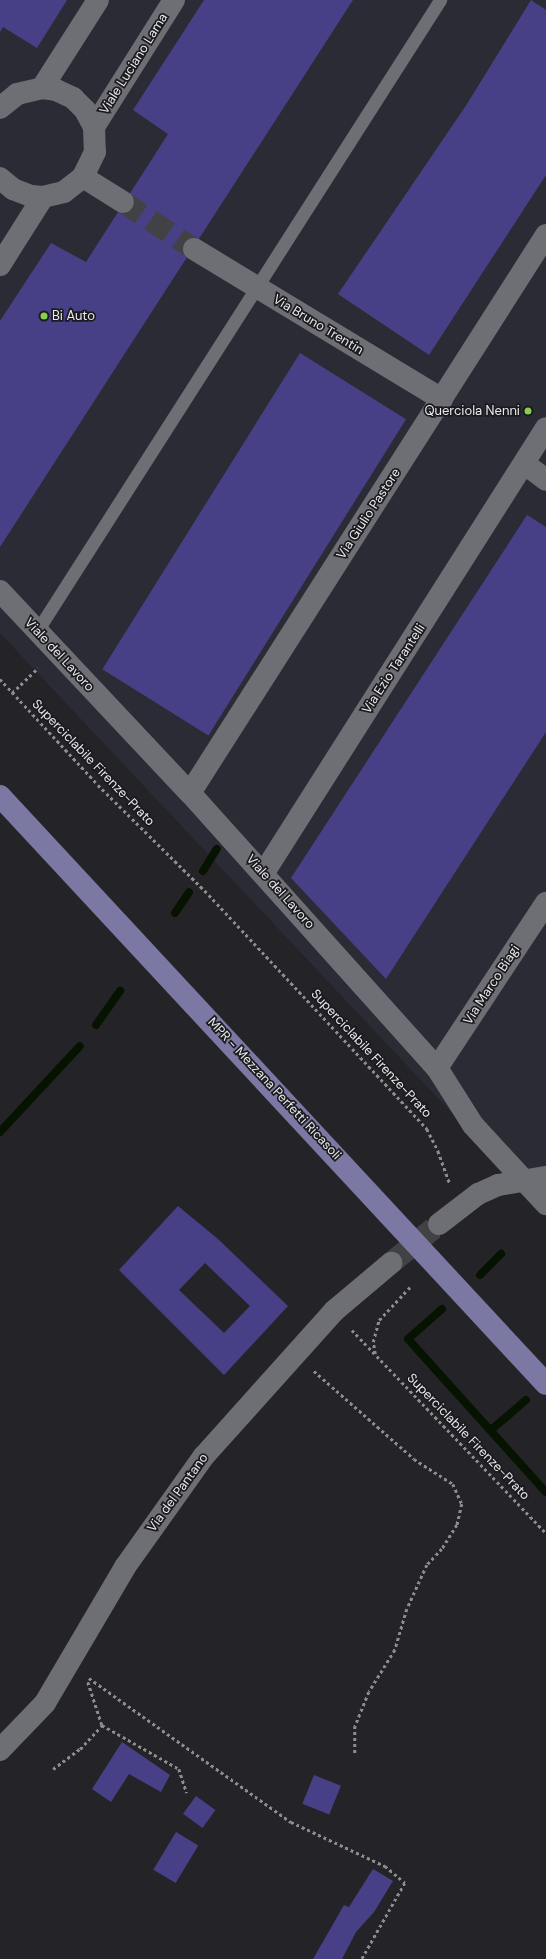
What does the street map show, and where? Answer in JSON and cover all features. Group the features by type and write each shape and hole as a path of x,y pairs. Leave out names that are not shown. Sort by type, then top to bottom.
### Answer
{"main road":[{"name":"MPR - Mezzana Perfetti Ricasoli","path":"0,796 546,1384"}],"street":[{"path":"42,88 98,0"},
{"name":"Viale Luciano Lama","path":"94,127 174,0"},
{"name":"Viale Luciano Lama","path":"0,108 17,94 42,88 56,90 73,98 85,110 94,127 95,152 83,177 64,192 43,197 31,196 13,189 0,178"},
{"path":"83,177 123,202"},
{"path":"0,265 43,197"},
{"name":"Via Giulio Pastore","path":"190,793 546,235"},
{"name":"Via Bruno Trentin","path":"194,249 257,289 442,399"},
{"name":"Via Ezio Tarantelli","path":"263,874 525,464 546,428"},
{"path":"525,464 546,480"},
{"name":"Viale del Lavoro","path":"0,591 190,793 438,1068 473,1125 522,1180 546,1204"},
{"name":"Via Marco Biagi","path":"438,1068 546,903"},
{"path":"439,1224 464,1204 498,1185 546,1177"},
{"name":"Via del Pantano","path":"0,1750 45,1704 125,1568 204,1456 334,1311 391,1263"}],"lane":[{"path":"37,631 257,289 440,0"}],"path":[{"path":"12,693 56,652"},
{"name":"Superciclabile Firenze-Prato","path":"0,679 98,785 209,895 427,1129 438,1151 452,1189 464,1204"},
{"path":"375,1354 373,1342 379,1320 410,1287"},
{"name":"Superciclabile Firenze-Prato","path":"334,1311 546,1533"},
{"path":"296,1355 414,1459 453,1484 462,1504 457,1525 442,1548 427,1565 407,1609 395,1650 369,1692 355,1726 355,1755"},
{"path":"187,1793 179,1769 102,1725 86,1676 291,1822 385,1866 405,1883 362,1959"},
{"path":"53,1768 80,1749 102,1725"}],"shaded area":[{"path":"0,0 546,0 546,1213 0,633"}],"building":[{"path":"0,0 67,0 37,48 3,27 0,32"},
{"path":"204,0 353,0 0,547 0,321 51,243 86,262 168,134 133,110"},
{"path":"531,0 546,10 546,175 429,355 338,294 467,104"},
{"path":"300,353 406,419 208,736 102,669"},
{"path":"527,515 546,527 546,732 386,979 291,878"},
{"path":"178,1206 218,1239 288,1306 224,1375 119,1270","holes":["205,1263 250,1306 224,1333 179,1290"]},
{"path":"122,1742 170,1775 161,1792 129,1774 111,1802 92,1789"},
{"path":"314,1775 341,1786 329,1815 302,1804"},
{"path":"196,1796 215,1810 202,1828 183,1814"},
{"path":"176,1832 198,1845 176,1883 153,1870"},
{"path":"373,1869 393,1881 374,1912 356,1932 342,1959 313,1959 344,1905 349,1907"}],"waterway":[{"path":"203,871 217,849"},
{"path":"175,913 189,892"},
{"path":"96,1025 120,991"},
{"path":"0,1132 80,1046"},
{"path":"480,1275 501,1254"},
{"path":"442,1309 408,1339 546,1492"},
{"path":"491,1430 526,1400"}],"tunnel":[{"path":"123,202 194,249"},
{"path":"391,1263 439,1224"}],"place":[{"name":"Bi Auto","path":"44,316"},
{"name":"Querciola Nenni","path":"528,411"}]}
